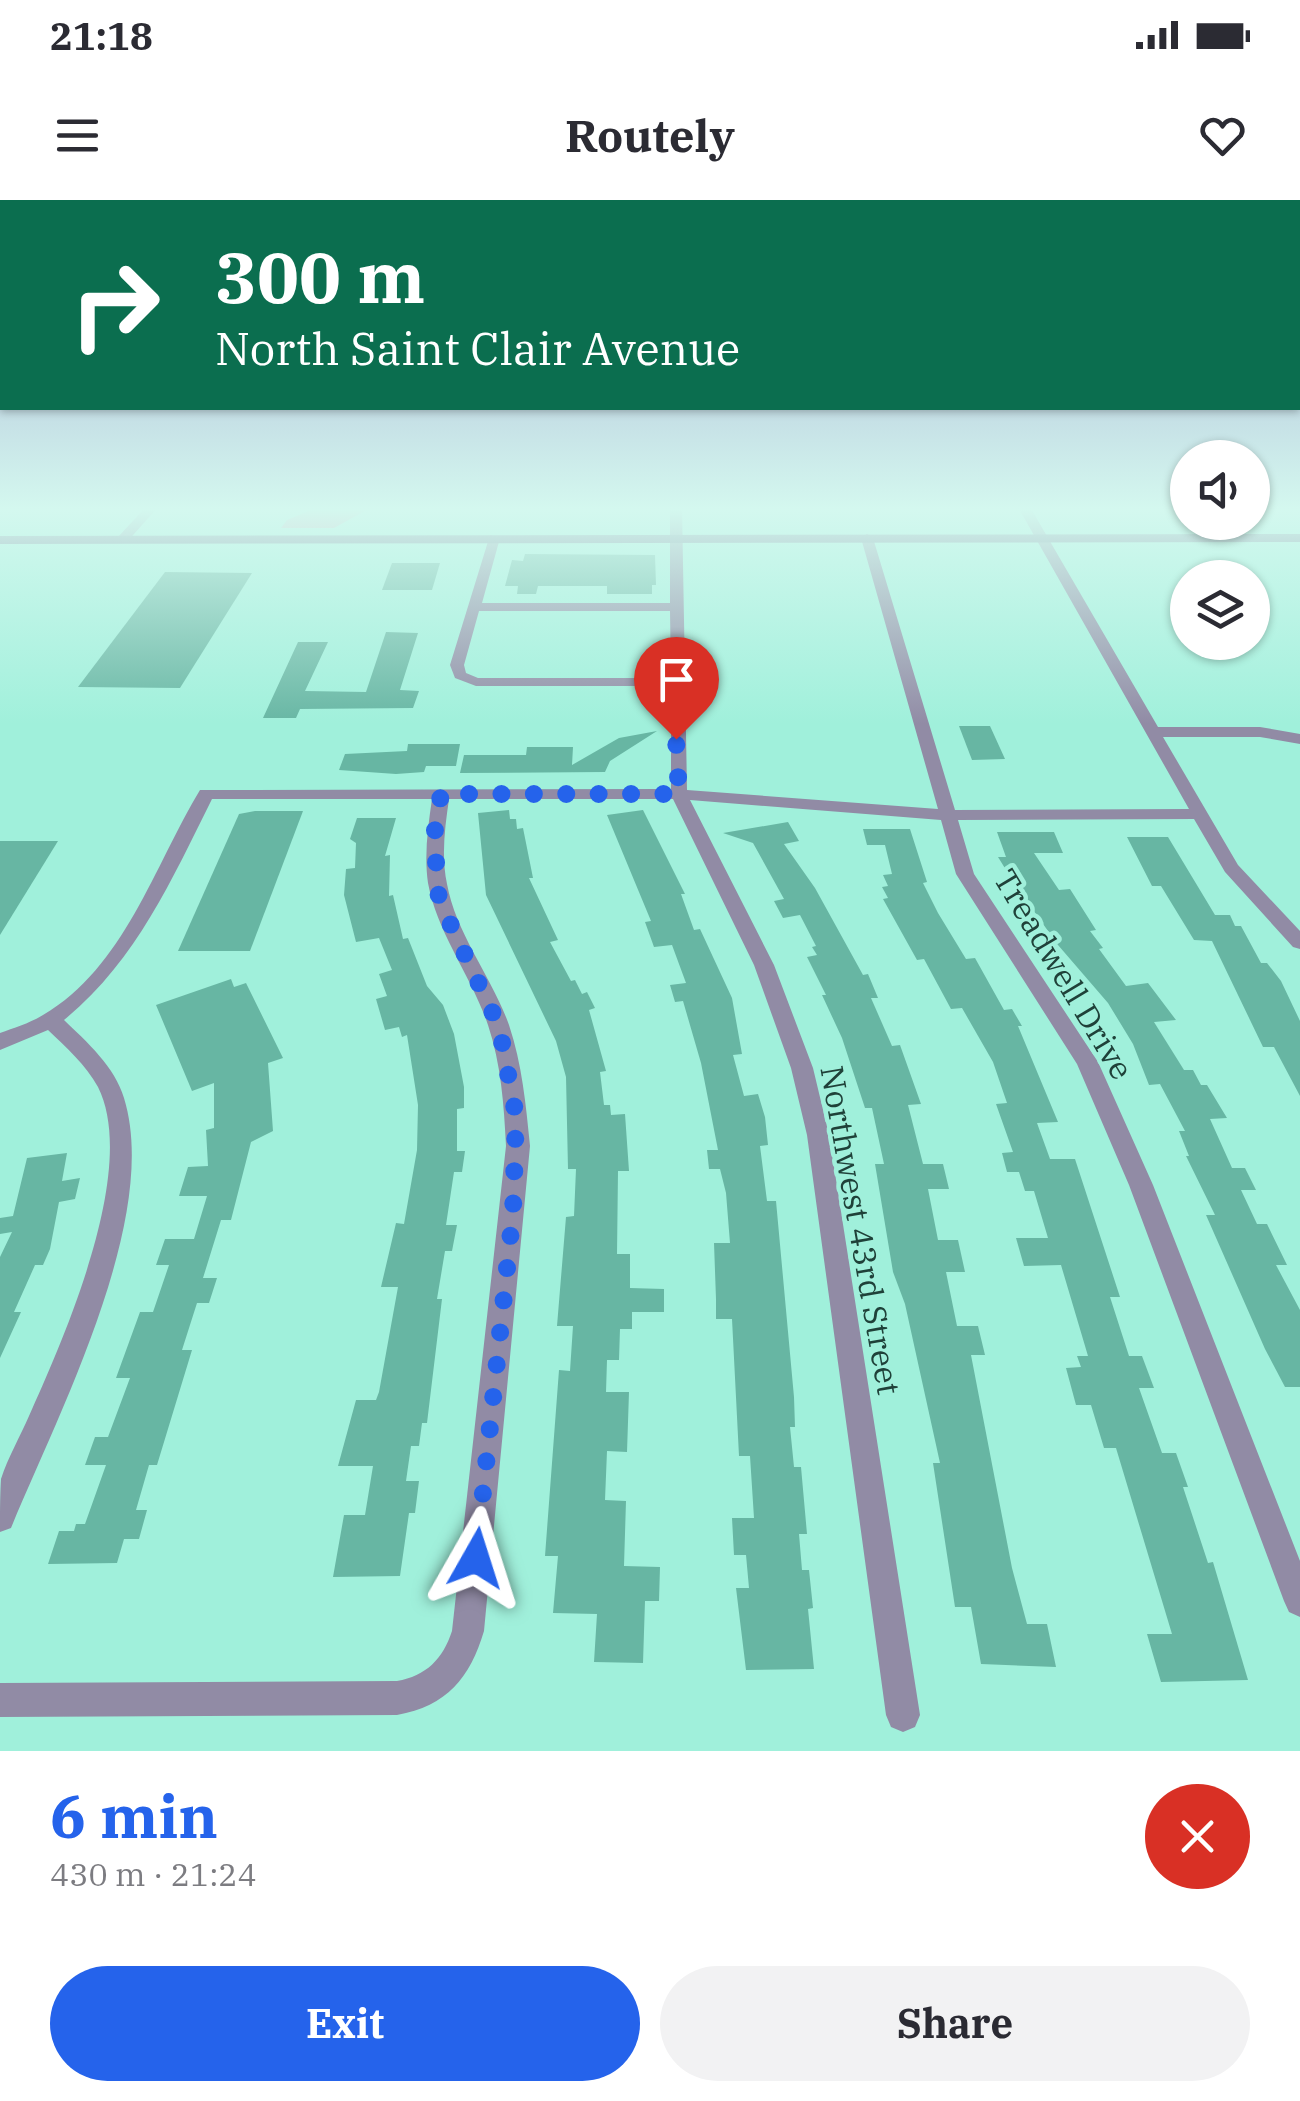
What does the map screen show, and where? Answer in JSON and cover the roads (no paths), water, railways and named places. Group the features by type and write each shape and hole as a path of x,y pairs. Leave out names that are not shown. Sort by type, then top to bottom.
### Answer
{"street":[{"path":"481,579 456,670 476,682 676,682"},
{"name":"Northwest 43rd Street","path":"676,579 679,794 764,964 802,1068 818,1135 903,1715"},
{"name":"Treadwell Drive","path":"879,579 973,887 1087,1062 1141,1185 1300,1601"},
{"path":"1065,579 1241,882 1300,942"},
{"path":"473,607 676,607"},
{"path":"1152,732 1260,732 1300,738"},
{"path":"0,1042 51,1020 100,980 128,947 206,794 679,794 948,815 1200,814"},
{"path":"0,1700 332,1701 413,1696 447,1675 464,1646 518,1146 514,1094 499,1026 439,900 434,836 441,794"},
{"path":"0,1517 99,1273 118,1207 123,1141 113,1097 94,1063 51,1020"}]}
